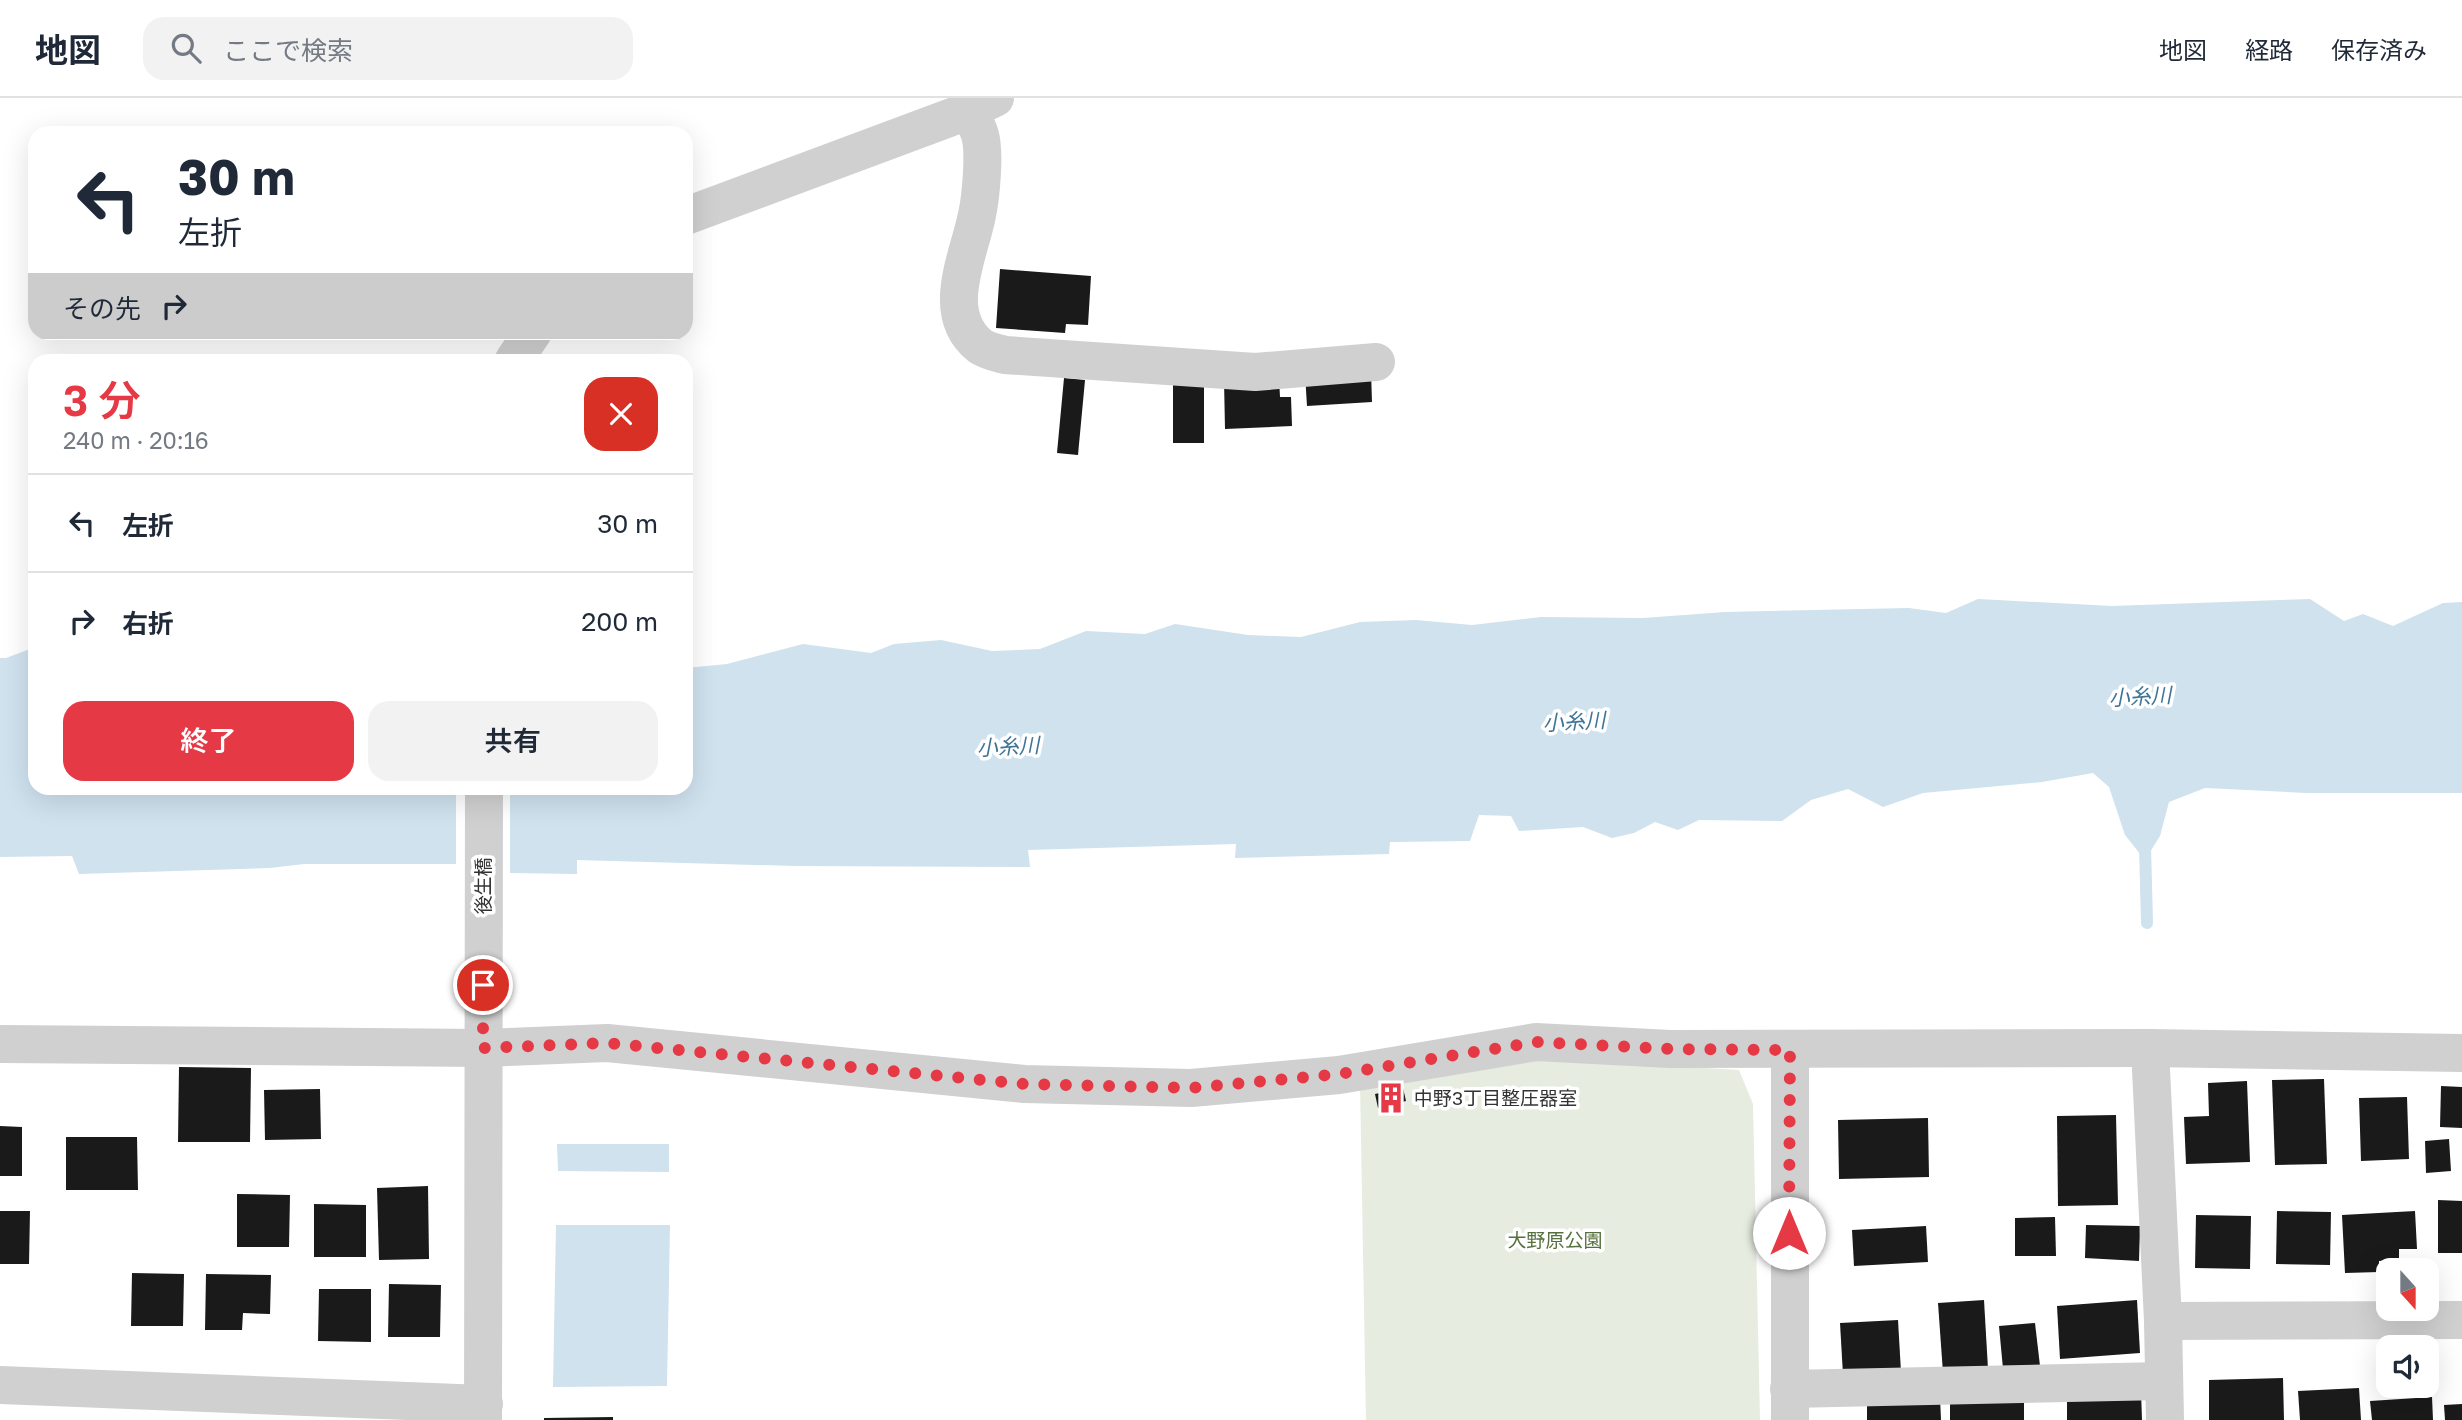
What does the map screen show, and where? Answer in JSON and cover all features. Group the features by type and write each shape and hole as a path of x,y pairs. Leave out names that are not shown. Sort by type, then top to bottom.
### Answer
{"street":[{"path":"693,213 981,104 982,164 978,213 959,291 960,313 967,332 982,348 1005,355 1255,372 1376,362"},
{"name":"後生橋","path":"483,1412 484,795"},
{"path":"0,1044 483,1048 607,1043 1024,1084 1191,1088 1339,1074 1536,1042 1670,1049 2150,1048 2462,1053"},
{"path":"2150,1048 2165,1420"},
{"path":"1790,1050 1789,1404 2164,1381"},
{"path":"2163,1321 2462,1320"},
{"path":"0,1385 483,1412"}],"green space":[{"name":"大野原公園","path":"1538,1058 1739,1070 1753,1104 1760,1420 1366,1420 1360,1082"}],"water":[{"name":"小糸川","path":"1978,599 2112,606 2310,599 2344,621 2363,614 2393,626 2443,603 2462,602 2462,793 2306,793 2205,788 2169,802 2160,836 2145,860 2125,835 2109,787 2093,773 2042,782 1923,793 1883,807 1848,789 1811,800 1782,821 1699,820 1678,830 1655,822 1634,833 1612,838 1583,827 1519,831 1511,816 1479,815 1470,841 1390,842 1389,854 1235,858 1236,844 1028,850 1030,867 795,866 577,860 577,874 510,873 510,795 693,795 693,667 727,664 803,644 871,653 894,644 941,640 992,651 1040,649 1086,631 1145,634 1175,624 1248,635 1301,637 1360,622 1416,620 1472,625 1541,617 1643,618 1725,612 1909,608 1946,613"},
{"path":"28,650 28,795 456,795 456,864 304,864 270,868 79,874 72,856 0,857 0,658"},
{"path":"557,1144 669,1144 669,1172 558,1171"},
{"path":"556,1225 670,1225 667,1386 553,1387"}],"pier":[{"path":"507,795 510,795 510,877 506,873"}],"building":[{"path":"1000,269 1091,276 1088,325 1066,324 1065,333 996,328"},
{"path":"1371,371 1372,402 1307,406 1305,374"},
{"path":"1064,378 1085,380 1078,455 1057,453"},
{"path":"1279,378 1280,397 1291,397 1292,426 1225,429 1224,380"},
{"path":"1204,383 1204,443 1173,443 1173,384"},
{"path":"179,1067 251,1068 250,1142 178,1142"},
{"path":"2324,1079 2327,1164 2275,1165 2272,1080"},
{"path":"2247,1081 2250,1162 2186,1164 2184,1117 2209,1116 2208,1083"},
{"path":"2441,1086 2462,1087 2462,1128 2440,1127"},
{"name":"中野3丁目整圧器室","path":"1403,1088 1406,1101 1378,1108 1375,1094"},
{"path":"320,1089 321,1139 265,1140 264,1090"},
{"path":"2407,1097 2409,1159 2361,1161 2359,1098"},
{"path":"2116,1115 2118,1205 2058,1206 2057,1116"},
{"path":"1928,1118 1929,1177 1839,1179 1838,1120"},
{"path":"0,1126 22,1127 22,1176 0,1176"},
{"path":"66,1137 137,1137 138,1190 66,1190"},
{"path":"2449,1139 2451,1171 2426,1173 2425,1141"},
{"path":"428,1186 429,1259 379,1260 377,1188"},
{"path":"237,1194 290,1195 289,1247 237,1247"},
{"path":"2438,1200 2462,1201 2462,1253 2438,1253"},
{"path":"314,1204 366,1205 366,1257 314,1257"},
{"path":"0,1211 30,1211 29,1264 0,1264"},
{"path":"2277,1211 2331,1212 2330,1265 2276,1264"},
{"path":"2415,1211 2417,1249 2399,1249 2399,1258 2376,1258 2376,1272 2345,1273 2342,1215"},
{"path":"2196,1215 2251,1216 2250,1269 2195,1268"},
{"path":"2055,1217 2056,1256 2015,1256 2015,1218"},
{"path":"2086,1225 2140,1226 2139,1261 2085,1258"},
{"path":"1926,1226 1928,1262 1854,1266 1852,1230"},
{"path":"132,1273 184,1274 183,1326 131,1326"},
{"path":"206,1274 271,1275 270,1314 243,1313 242,1330 205,1330"},
{"path":"389,1284 441,1285 440,1337 388,1337"},
{"path":"319,1289 371,1289 371,1342 318,1341"},
{"path":"1984,1300 1988,1369 1943,1373 1938,1303"},
{"path":"2137,1300 2140,1353 2060,1359 2057,1306"},
{"path":"1898,1320 1901,1372 1843,1375 1840,1323"},
{"path":"2035,1323 2040,1366 2003,1369 1999,1326"},
{"path":"2283,1378 2284,1420 2209,1420 2209,1380"},
{"path":"2359,1388 2361,1420 2300,1420 2298,1391"},
{"path":"2141,1391 2142,1420 2067,1420 2067,1393"},
{"path":"2024,1394 2024,1420 1950,1420 1950,1395"},
{"path":"1940,1397 1941,1420 1867,1420 1867,1399"},
{"path":"2432,1398 2433,1420 2372,1420 2370,1401"},
{"path":"2462,1404 2462,1420 2445,1420 2444,1405"},
{"path":"613,1417 613,1420 544,1420 544,1418"}],"waterway":[{"path":"2145,846 2147,923"}],"place":[{"name":"中野3丁目整圧器室","path":"1391,1098"}],"route":[{"path":"483,985 483,1048 607,1043 1024,1084 1191,1088 1339,1074 1536,1042 1670,1049 1790,1050 1789,1233"}]}
